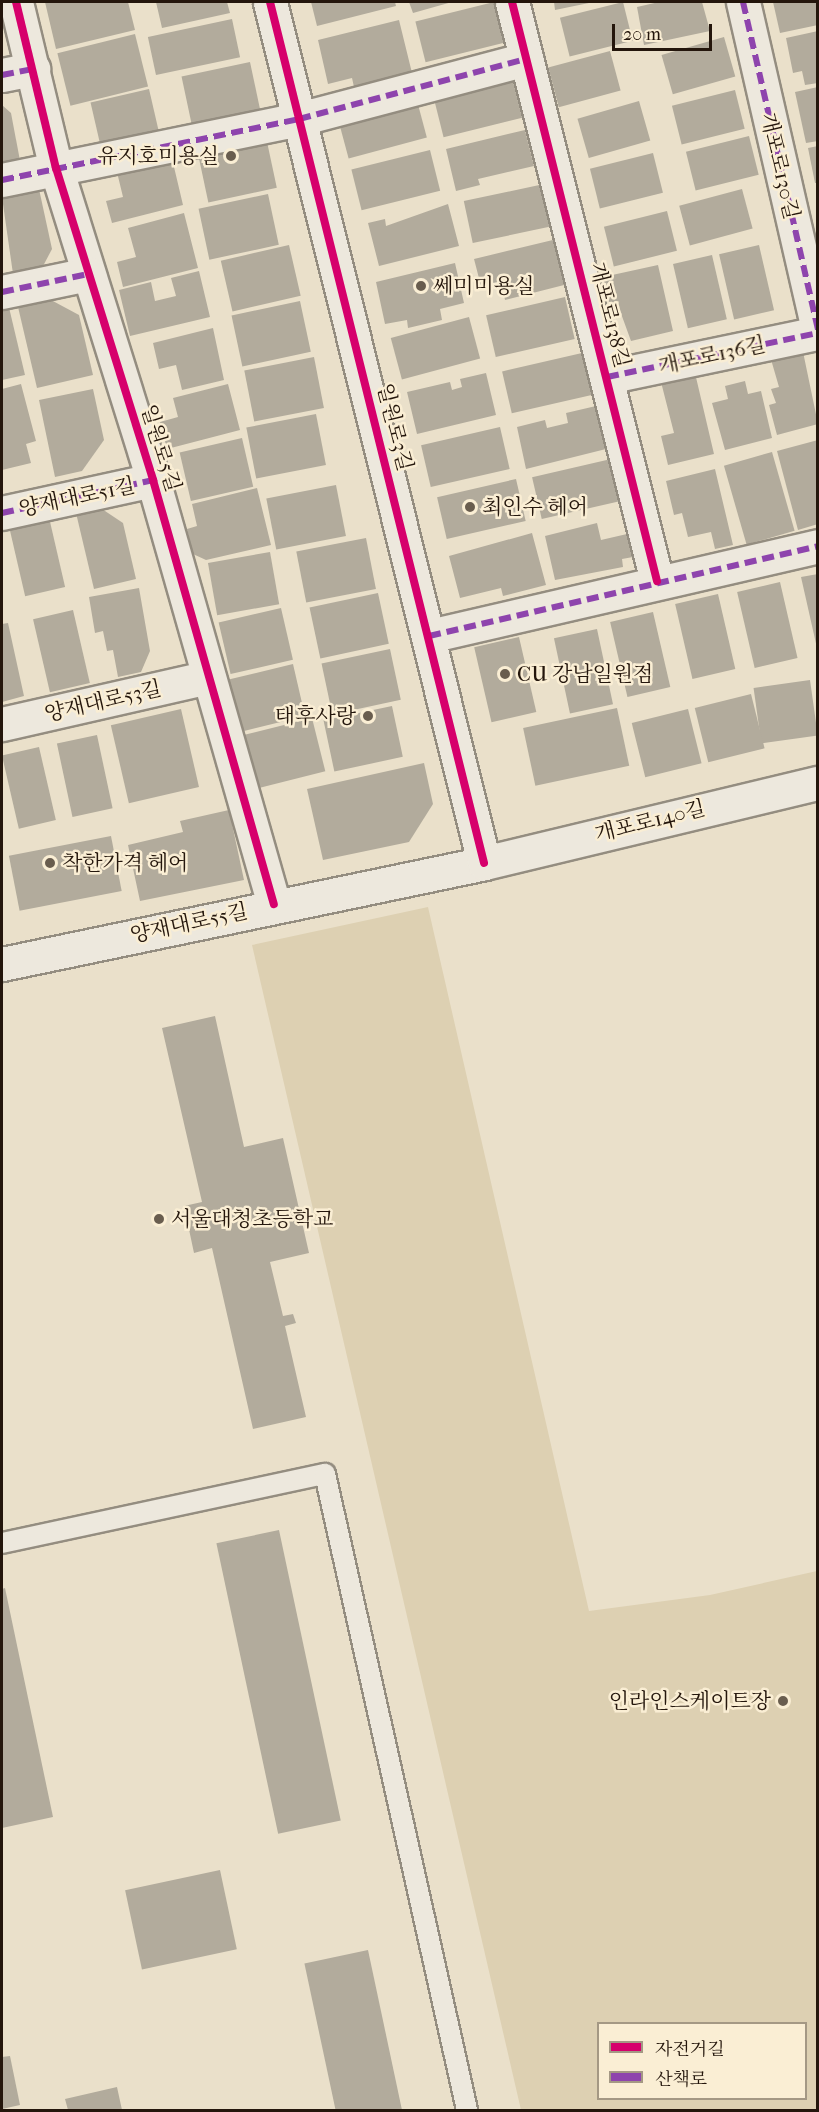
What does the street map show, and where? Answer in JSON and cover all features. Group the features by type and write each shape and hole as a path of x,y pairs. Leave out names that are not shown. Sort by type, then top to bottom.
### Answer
{"street":[{"name":"일원로5길","path":"16,2 56,168 153,480 205,678 274,904"},
{"name":"일원로3길","path":"270,2 484,862"},
{"name":"개포로138길","path":"512,2 657,581"},
{"name":"개포로130길","path":"743,2 818,331"},
{"path":"2,180 299,119 526,59"},
{"path":"2,75 33,69"},
{"path":"2,292 88,274"},
{"name":"개포로136길","path":"607,377 818,331"},
{"name":"양재대로51길","path":"2,513 153,480"},
{"path":"429,636 657,581 818,546"},
{"name":"양재대로53길","path":"2,724 205,678"},
{"name":"개포로140길","path":"484,862 818,783"},
{"name":"양재대로55길","path":"2,964 274,904 484,862"}],"lane":[{"path":"2,1543 325,1474 467,2110"}],"shaded area":[{"path":"428,907 589,1611 710,1595 817,1571 817,2110 521,2110 252,945"}],"building":[{"path":"45,2 128,2 135,30 56,49"},
{"path":"156,2 227,2 230,13 162,28"},
{"path":"311,2 395,2 396,6 317,26"},
{"path":"409,2 452,2 413,13"},
{"path":"494,2 504,43 426,62 415,22"},
{"path":"554,2 589,2 589,3 555,10"},
{"path":"623,2 633,41 570,57 560,18"},
{"path":"659,2 702,2 710,31 644,45 637,7"},
{"path":"773,2 818,2 818,25 780,33"},
{"path":"232,19 240,57 156,75 148,37"},
{"path":"399,20 412,73 354,87 352,78 328,84 318,40"},
{"path":"818,31 818,83 805,85 802,71 793,73 786,38"},
{"path":"135,34 148,86 70,106 57,53"},
{"path":"724,37 735,76 673,94 662,55"},
{"path":"610,51 621,91 559,107 548,68"},
{"path":"250,62 260,109 192,124 182,77"},
{"path":"512,77 522,118 444,137 433,97"},
{"path":"818,87 818,141 806,143 795,92"},
{"path":"149,89 160,139 102,152 91,102"},
{"path":"735,90 745,129 682,145 672,106"},
{"path":"416,97 427,138 349,159 338,118"},
{"path":"639,101 650,140 589,158 577,119"},
{"path":"2,105 11,113 21,166 2,170"},
{"path":"525,130 534,166 478,179 480,185 456,191 446,149"},
{"path":"749,136 759,175 696,191 686,152"},
{"path":"266,137 277,188 208,202 198,152"},
{"path":"818,146 818,183 815,183 808,148"},
{"path":"170,150 183,205 112,223 106,201 123,197 115,164"},
{"path":"430,150 440,191 362,210 351,170"},
{"path":"653,153 663,193 600,209 590,169"},
{"path":"544,184 553,226 473,243 464,201"},
{"path":"39,189 52,249 42,268 13,274 2,197"},
{"path":"742,189 753,229 690,245 679,206"},
{"path":"268,194 279,245 209,260 199,209"},
{"path":"448,204 459,246 379,266 368,223 385,219 386,226"},
{"path":"667,211 677,251 614,267 604,227"},
{"path":"184,213 198,268 123,287 117,262 136,257 128,228"},
{"path":"557,239 568,284 505,300 501,281 481,286 474,259"},
{"path":"289,245 301,296 232,311 221,261"},
{"path":"759,245 774,310 734,320 719,254"},
{"path":"712,255 727,319 688,328 673,264"},
{"path":"455,263 464,303 440,309 442,320 408,328 407,320 385,324 376,282"},
{"path":"658,265 673,331 631,341 619,308 611,310 603,277"},
{"path":"199,271 210,317 130,336 119,290 151,282 155,301 176,296 171,278"},
{"path":"565,297 575,339 496,357 486,315"},
{"path":"7,299 25,375 2,380 2,300"},
{"path":"51,300 79,315 93,375 37,388 18,307"},
{"path":"300,301 311,352 242,366 232,316"},
{"path":"469,317 480,359 402,379 391,338"},
{"path":"213,328 224,380 182,390 176,365 159,369 153,343"},
{"path":"802,347 818,424 777,435 769,405 776,403 771,389 779,387 770,356"},
{"path":"582,353 592,395 512,413 502,371"},
{"path":"314,357 324,408 254,422 244,371"},
{"path":"486,373 496,415 417,434 407,392 450,382 452,390 462,387 460,379"},
{"path":"695,373 714,454 668,465 661,436 674,433 661,382"},
{"path":"745,381 748,394 761,391 772,438 725,450 712,403 728,399 725,386"},
{"path":"21,384 36,441 26,444 31,463 2,470 2,389"},
{"path":"228,384 240,430 167,449 160,422 178,417 173,398"},
{"path":"93,389 104,440 82,471 55,477 39,400"},
{"path":"596,406 606,449 526,469 517,427 545,420 547,428 568,423 566,413"},
{"path":"316,414 326,465 256,479 246,428"},
{"path":"500,427 510,469 431,487 421,445"},
{"path":"242,438 253,487 191,501 180,452"},
{"path":"818,440 818,524 798,530 777,451"},
{"path":"772,452 795,531 747,545 724,466"},
{"path":"611,459 621,501 542,519 532,477"},
{"path":"715,469 733,545 715,549 711,532 688,537 682,513 674,515 666,481"},
{"path":"516,479 526,521 447,539 437,497"},
{"path":"336,485 346,536 276,550 266,499"},
{"path":"257,488 271,545 206,560 193,554 187,529 197,526 192,504"},
{"path":"99,507 123,523 136,579 94,589 76,513"},
{"path":"48,513 65,587 25,596 8,522"},
{"path":"597,523 601,540 627,534 633,557 622,559 623,567 555,580 545,536"},
{"path":"532,533 546,585 503,596 501,588 460,598 449,556"},
{"path":"366,538 376,589 306,603 296,552"},
{"path":"270,552 279,604 217,615 208,563"},
{"path":"818,574 818,648 817,648 801,577"},
{"path":"780,582 798,658 755,668 737,592"},
{"path":"139,588 150,651 141,672 118,677 113,650 107,651 103,631 95,633 89,597"},
{"path":"378,593 389,644 320,658 310,608"},
{"path":"718,594 735,669 692,679 675,604"},
{"path":"281,608 293,660 231,674 219,622"},
{"path":"73,610 90,683 50,692 33,619"},
{"path":"653,612 670,687 627,697 610,622"},
{"path":"8,623 24,696 2,702 2,624"},
{"path":"597,629 613,704 570,713 554,638"},
{"path":"519,637 536,712 492,722 474,647"},
{"path":"390,649 401,700 332,714 322,664"},
{"path":"293,664 305,716 240,732 214,683"},
{"path":"810,680 818,735 761,743 754,688"},
{"path":"751,694 765,748 708,762 695,708"},
{"path":"392,706 403,757 334,771 324,721"},
{"path":"617,708 629,766 535,786 523,728"},
{"path":"181,709 199,787 129,803 111,725"},
{"path":"688,709 702,763 645,777 632,723"},
{"path":"312,718 325,771 247,791 233,738"},
{"path":"97,735 113,808 72,817 57,744"},
{"path":"39,747 56,820 19,829 2,756"},
{"path":"424,763 433,804 409,842 323,860 307,789"},
{"path":"229,810 244,880 140,901 128,845 183,832 180,821"},
{"path":"111,836 122,891 20,911 9,856"},
{"path":"215,1016 244,1147 283,1138 309,1253 270,1262 283,1316 293,1314 296,1323 285,1326 306,1417 253,1429 212,1248 194,1253 184,1206 202,1202 162,1028"},
{"path":"279,1530 341,1821 278,1834 216,1543"},
{"path":"5,1588 53,1817 2,1828 2,1589"},
{"path":"220,1870 237,1949 142,1969 125,1890"},
{"path":"368,1950 402,2110 336,2110 304,1964"},
{"path":"10,2056 20,2105 2,2109 2,2057"},
{"path":"117,2087 122,2110 68,2110 65,2099"}],"marked path":[{"path":"743,2 818,330"},
{"path":"2,180 299,119 526,59"},
{"path":"2,75 33,69"},
{"path":"2,292 88,274"},
{"path":"607,377 818,333"},
{"path":"2,513 153,480"},
{"path":"429,636 818,546"}],"cycle path":[{"path":"16,2 56,168 153,480 274,904"},
{"path":"270,2 484,863"},
{"path":"512,2 657,581"}],"place":[{"name":"유지호미용실","path":"231,156"},
{"name":"쎄미미용실","path":"421,286"},
{"name":"최인수 헤어","path":"470,507"},
{"name":"CU 강남일원점","path":"505,674"},
{"name":"태후사랑","path":"368,716"},
{"name":"착한가격 헤어","path":"50,863"},
{"name":"서울대청초등학교","path":"159,1219"},
{"name":"인라인스케이트장","path":"783,1701"}]}
